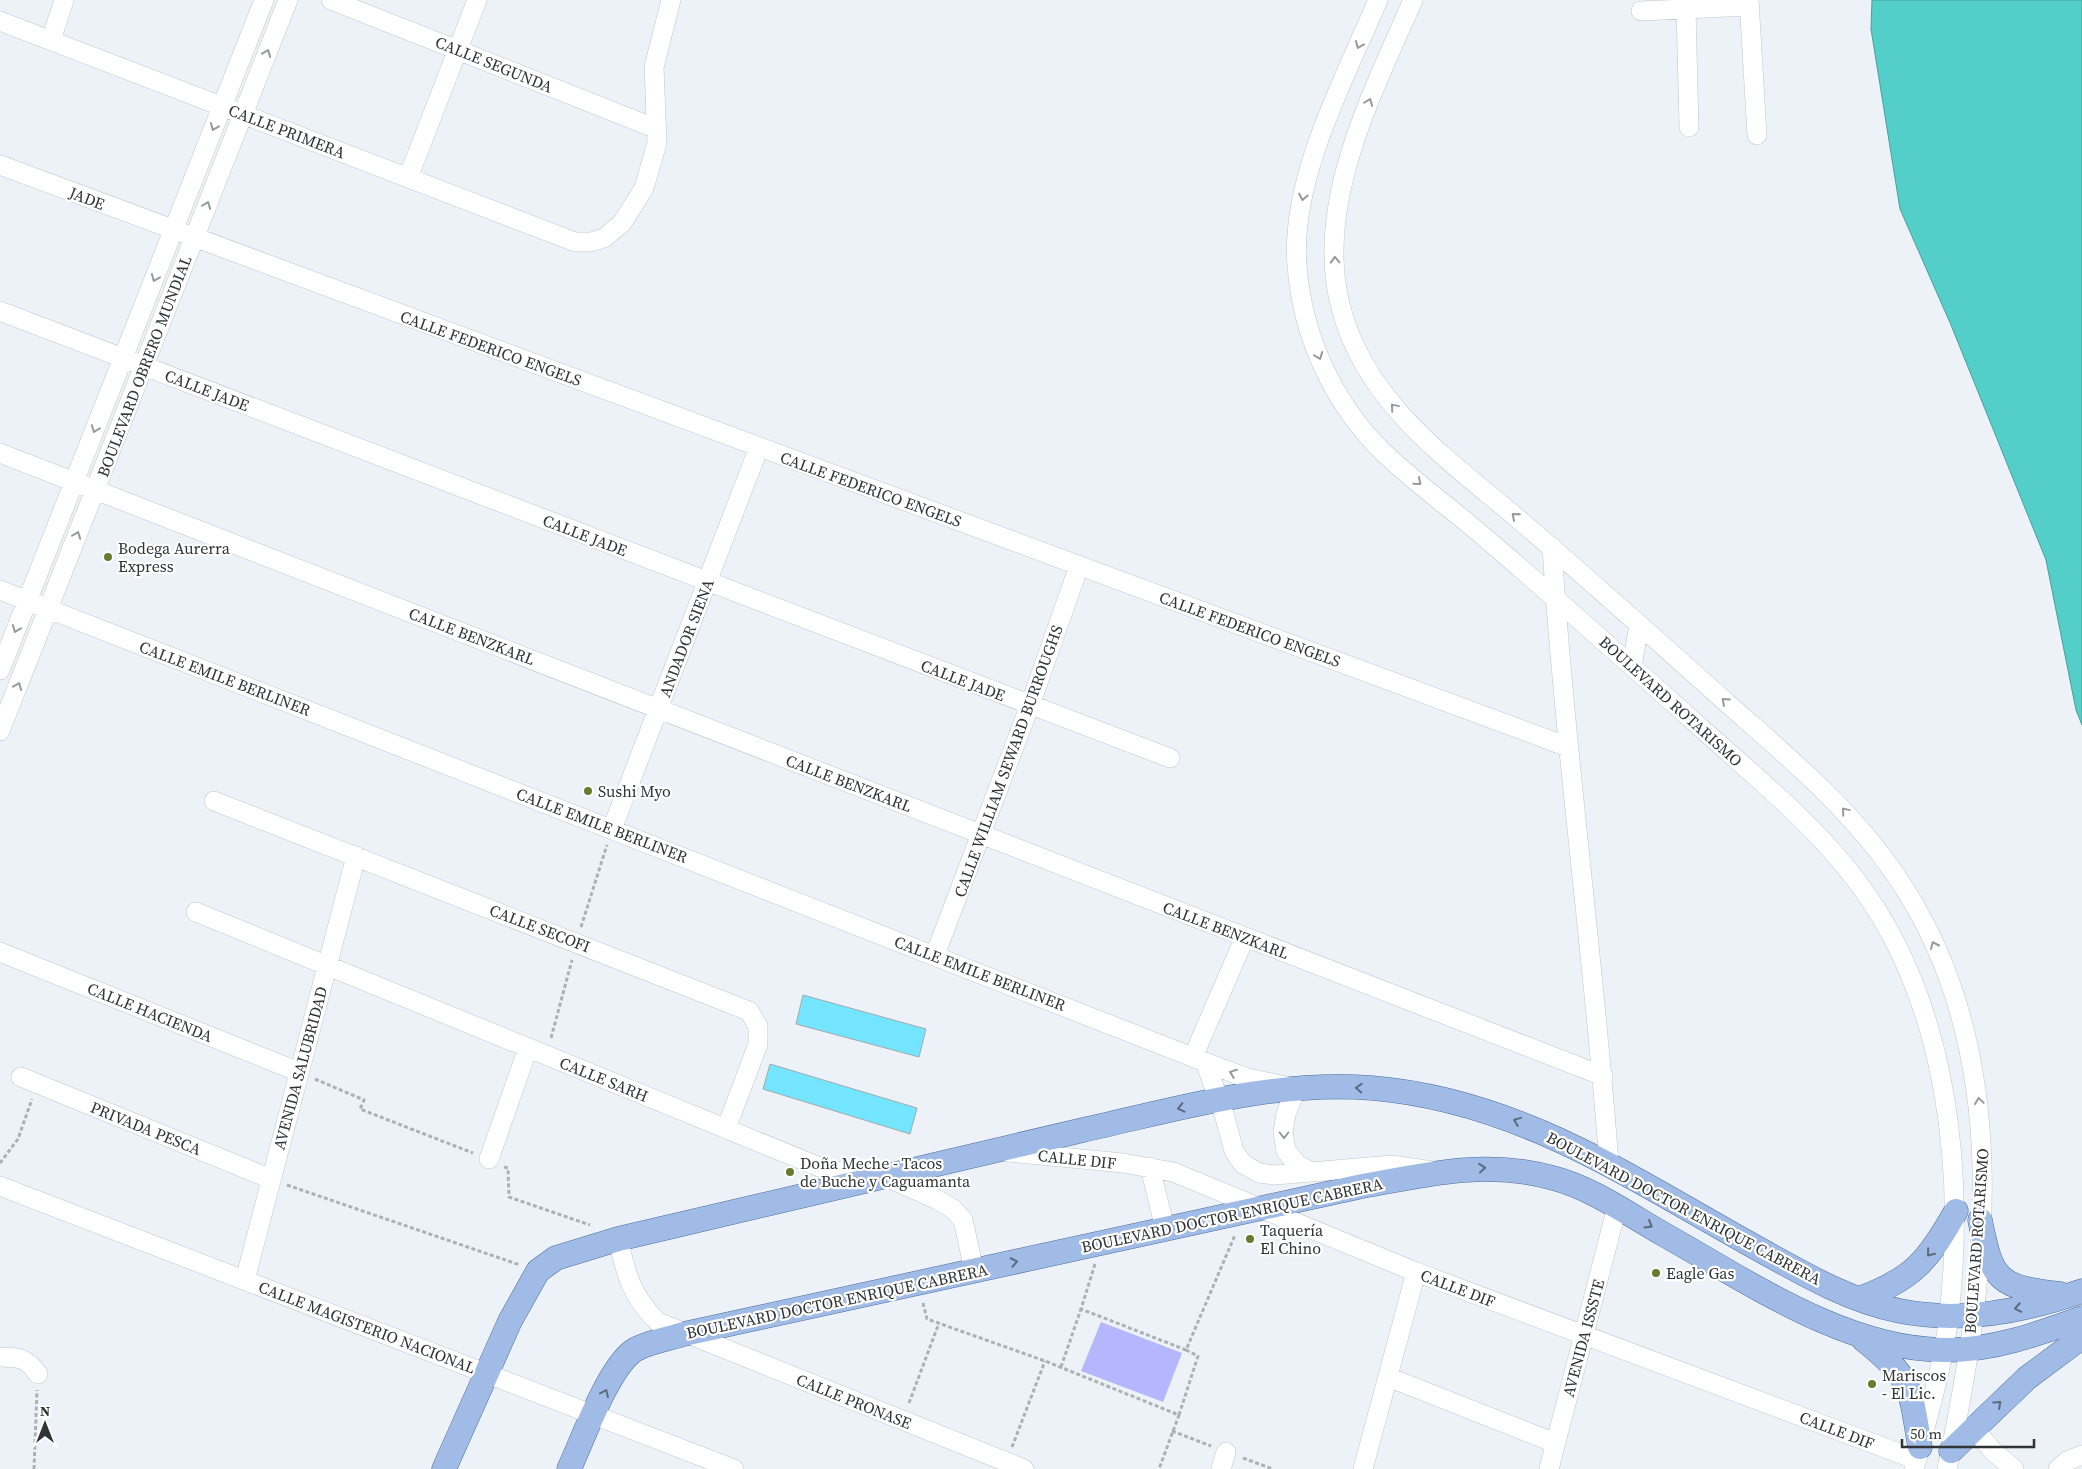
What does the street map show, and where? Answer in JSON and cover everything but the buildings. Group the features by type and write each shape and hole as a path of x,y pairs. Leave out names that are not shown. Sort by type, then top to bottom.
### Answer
{"main road":[{"name":"BOULEVARD DOCTOR ENRIQUE CABRERA","path":"444,1469 510,1321 538,1271 556,1258 618,1239 992,1150 1219,1100 1296,1088 1326,1086 1374,1088 1465,1105 1504,1116 1542,1131 1609,1164 1781,1262 1859,1299 1897,1310 1949,1317 1974,1315 2040,1304 2077,1293"},
{"name":"BOULEVARD DOCTOR ENRIQUE CABRERA","path":"569,1469 616,1369 634,1351 684,1334 1250,1210 1440,1172 1490,1168 1519,1170 1572,1184 1617,1207 1795,1307 1855,1332 1904,1347 1943,1350 1968,1349 2009,1342 2082,1318"},
{"path":"1859,1299 1890,1288 1907,1277 1933,1249 1956,1211"},
{"path":"1980,1220 1988,1258 1993,1269 2002,1279 2012,1286 2023,1289 2077,1293"},
{"path":"1855,1332 1893,1364 1907,1382 1917,1459"},
{"path":"1949,1460 1973,1428 2027,1378 2082,1337"}],"street":[{"path":"51,40 64,0"},
{"name":"BOULEVARD OBRERO MUNDIAL","path":"0,670 264,0"},
{"name":"BOULEVARD OBRERO MUNDIAL","path":"0,732 288,0"},
{"name":"CALLE SEGUNDA","path":"331,0 657,129"},
{"path":"408,178 477,0"},
{"path":"657,129 654,67 671,0"},
{"name":"BOULEVARD ROTARISMO","path":"1378,0 1314,153 1304,192 1297,230 1297,264 1301,298 1310,332 1336,392 1355,421 1378,446 1555,597 1809,826 1857,881 1876,910 1914,986 1929,1030 1946,1104 1956,1211 1949,1317 1917,1459"},
{"name":"BOULEVARD ROTARISMO","path":"1414,0 1369,100 1341,191 1334,243 1340,306 1352,341 1366,369 1381,392 1410,427 1552,548 1839,804 1898,878 1922,917 1948,977 1972,1058 1982,1131 1980,1220 1974,1315 1960,1407 1949,1460"},
{"path":"1640,11 1749,3 1757,135"},
{"path":"1686,8 1689,127"},
{"name":"CALLE PRIMERA","path":"0,21 575,242 591,242 604,238 622,223 644,188 657,142 657,129"},
{"name":"JADE","path":"0,165 174,230"},
{"name":"CALLE FEDERICO ENGELS","path":"174,230 1568,747"},
{"name":"CALLE JADE","path":"0,311 1170,758"},
{"name":"ANDADOR SIENA","path":"612,829 759,447"},
{"path":"0,453 74,482"},
{"name":"CALLE BENZKARL","path":"74,482 1603,1076"},
{"path":"1552,548 1568,747 1603,1076 1609,1164"},
{"name":"CALLE WILLIAM SEWARD BURROUGHS","path":"935,955 1030,705 1079,566"},
{"name":"CALLE EMILE BERLINER","path":"0,590 1247,1078 1296,1088"},
{"path":"1632,666 1639,625"},
{"name":"CALLE SECOFI","path":"214,801 749,1011 758,1026 758,1044 726,1129"},
{"name":"AVENIDA SALUBRIDAD","path":"246,1280 356,856"},
{"name":"CALLE SARH","path":"196,912 827,1170 884,1176 936,1199 953,1209 963,1220 974,1270"},
{"path":"1245,937 1198,1059 1219,1100 1234,1151 1243,1164 1259,1173 1275,1174 1392,1164 1440,1172"},
{"name":"CALLE HACIENDA","path":"0,952 299,1072"},
{"path":"489,1159 528,1048"},
{"name":"PRIVADA PESCA","path":"30,1080 271,1180"},
{"path":"1296,1088 1286,1114 1284,1143 1286,1151 1292,1159 1311,1172"},
{"name":"CALLE DIF","path":"992,1150 1173,1172 1250,1210 1917,1459"},
{"path":"1150,1168 1165,1229"},
{"name":"CALLE MAGISTERIO NACIONAL","path":"0,1186 734,1469"},
{"name":"AVENIDA ISSSTE","path":"1549,1469 1617,1207"},
{"name":"CALLE PRONASE","path":"618,1239 633,1293 658,1322 1016,1466"},
{"path":"1362,1469 1416,1272"},
{"path":"0,1357 21,1357 30,1362 38,1374"},
{"path":"1388,1377 1555,1443"},
{"path":"1973,1428 1994,1452 2014,1469"},
{"path":"2058,1469 2068,1461 2082,1455"}],"path":[{"path":"299,1072 364,1100 360,1109 508,1168 509,1197 593,1226 618,1239"},
{"path":"0,1163 18,1139 30,1080"},
{"path":"271,1180 538,1271"},
{"path":"1186,1350 1250,1210"},
{"path":"1061,1367 1102,1243"},
{"path":"918,1283 927,1319 1061,1367 1179,1415"},
{"path":"1081,1309 1198,1356 1159,1469"},
{"path":"902,1420 939,1323"},
{"path":"1016,1466 1045,1361"},
{"path":"34,1469 38,1374"}],"shaded area":[{"path":"1872,0 2082,0 2082,725 2076,710 2046,560 1951,325 1900,209 1871,29"},
{"path":"1101,1322 1182,1353 1163,1402 1081,1371"}],"place":[{"name":"Bodega Aurerra Express","path":"108,557"},
{"name":"Sushi Myo","path":"588,791"},
{"name":"Doña Meche - Tacos de Buche y Caguamanta","path":"790,1172"},
{"name":"Taquería El Chino","path":"1250,1239"},
{"name":"Eagle Gas","path":"1656,1273"},
{"name":"Mariscos - El Lic.","path":"1872,1384"}]}
